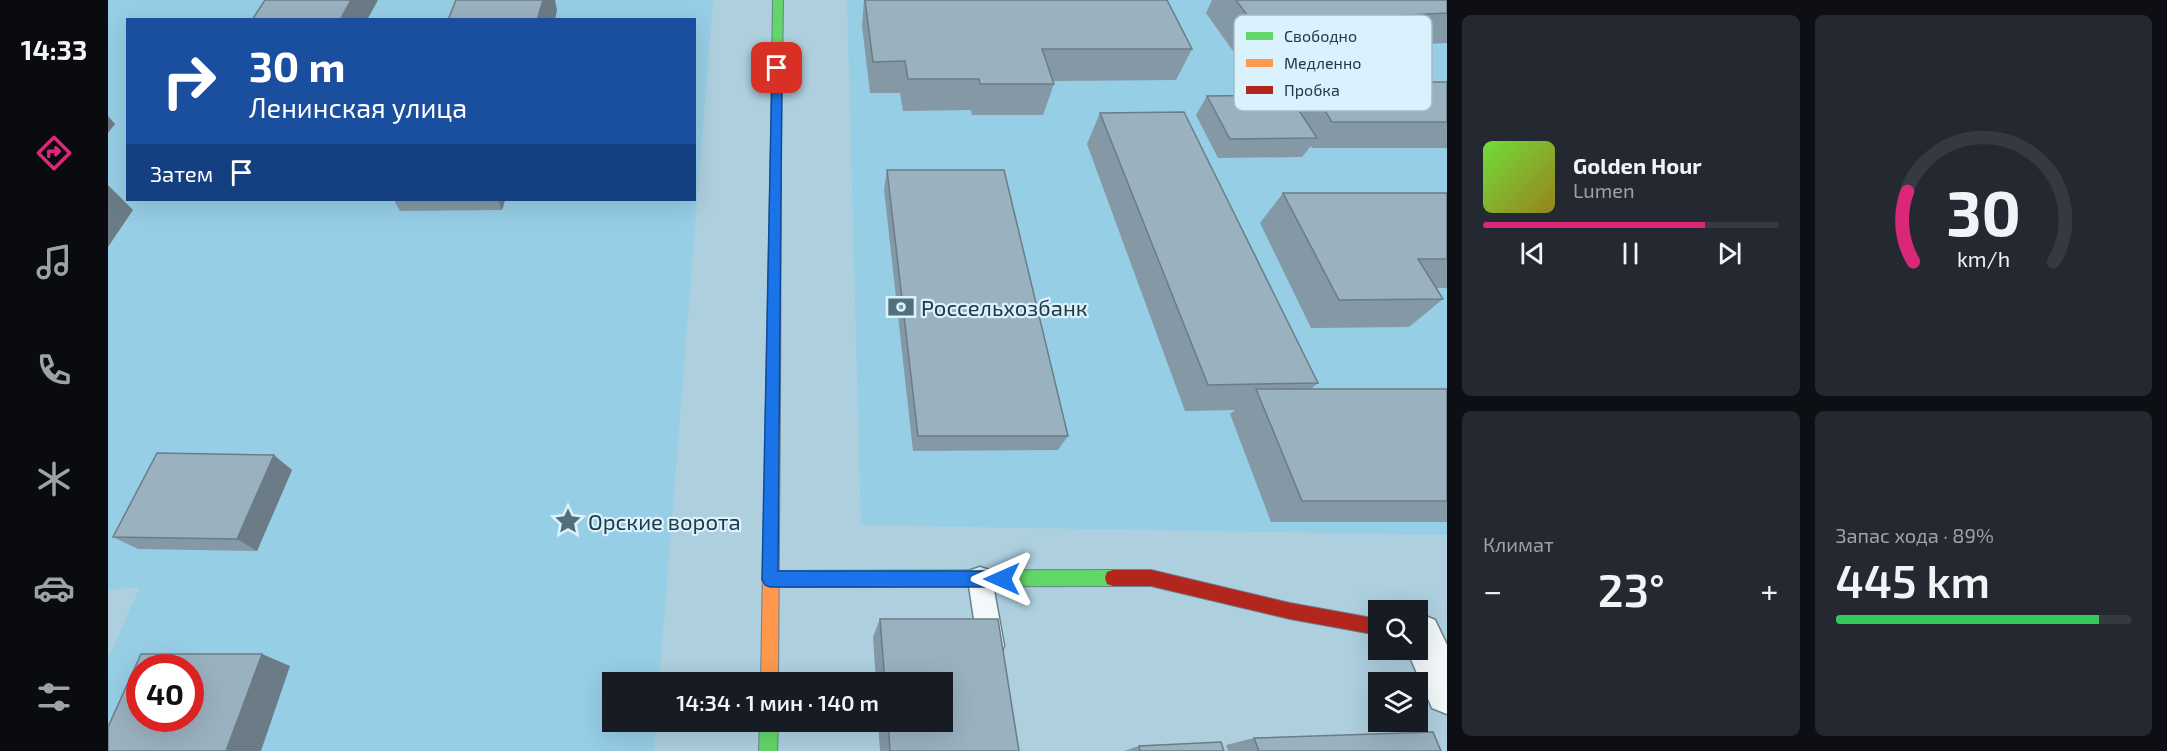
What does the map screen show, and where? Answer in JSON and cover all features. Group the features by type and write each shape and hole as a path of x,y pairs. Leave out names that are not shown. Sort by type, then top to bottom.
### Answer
{"main road":[{"path":"769,672 778,0"},
{"path":"770,579 1151,578 1290,611 1368,625"},
{"path":"768,751 769,732"}],"street":[{"path":"1428,634 1447,693"}],"lane":[{"path":"980,579 995,671"}],"shaded area":[{"path":"108,0 713,0 660,672 602,672 602,732 655,732 654,751 108,751 108,659 140,587 108,590"},
{"path":"847,0 1447,0 1447,535 861,525"}],"building":[{"path":"265,0 351,0 341,18 253,18"},
{"path":"456,0 543,0 538,18 449,18"},
{"path":"865,0 1167,0 1192,49 1042,49 1054,84 980,84 979,79 908,79 905,61 873,62"},
{"path":"1236,0 1447,0 1447,13 1247,15"},
{"path":"1432,82 1447,82 1447,122 1332,122 1325,111 1432,111"},
{"path":"1207,96 1234,96 1234,111 1299,111 1317,138 1230,139"},
{"path":"1184,112 1318,383 1208,385 1100,113"},
{"path":"887,170 1004,170 1068,436 918,436"},
{"path":"1283,193 1447,193 1447,259 1418,259 1443,299 1339,300"},
{"path":"1256,389 1447,389 1447,501 1302,501"},
{"path":"157,453 274,455 237,539 113,537"},
{"path":"880,619 998,619 1019,751 890,751 889,732 953,732 953,672 884,672"},
{"path":"204,654 262,654 226,751 108,751 108,727 126,687 126,732 204,732"},
{"path":"1433,732 1441,751 1259,751 1254,738"},
{"path":"1221,742 1224,751 1140,751 1139,746"}],"traffic: fast":[{"path":"776,142 778,0"},
{"path":"770,579 1113,578"},
{"path":"768,751 769,732"}],"traffic: slow":[{"path":"769,672 773,399"}],"traffic: jam":[{"path":"773,399 776,142"},
{"path":"1113,578 1151,578 1290,611 1368,625"}],"place":[{"name":"Россельхозбанк","path":"901,307"},
{"name":"Орские ворота","path":"568,521"}],"route":[{"path":"777,68 770,579 1002,579"}]}
